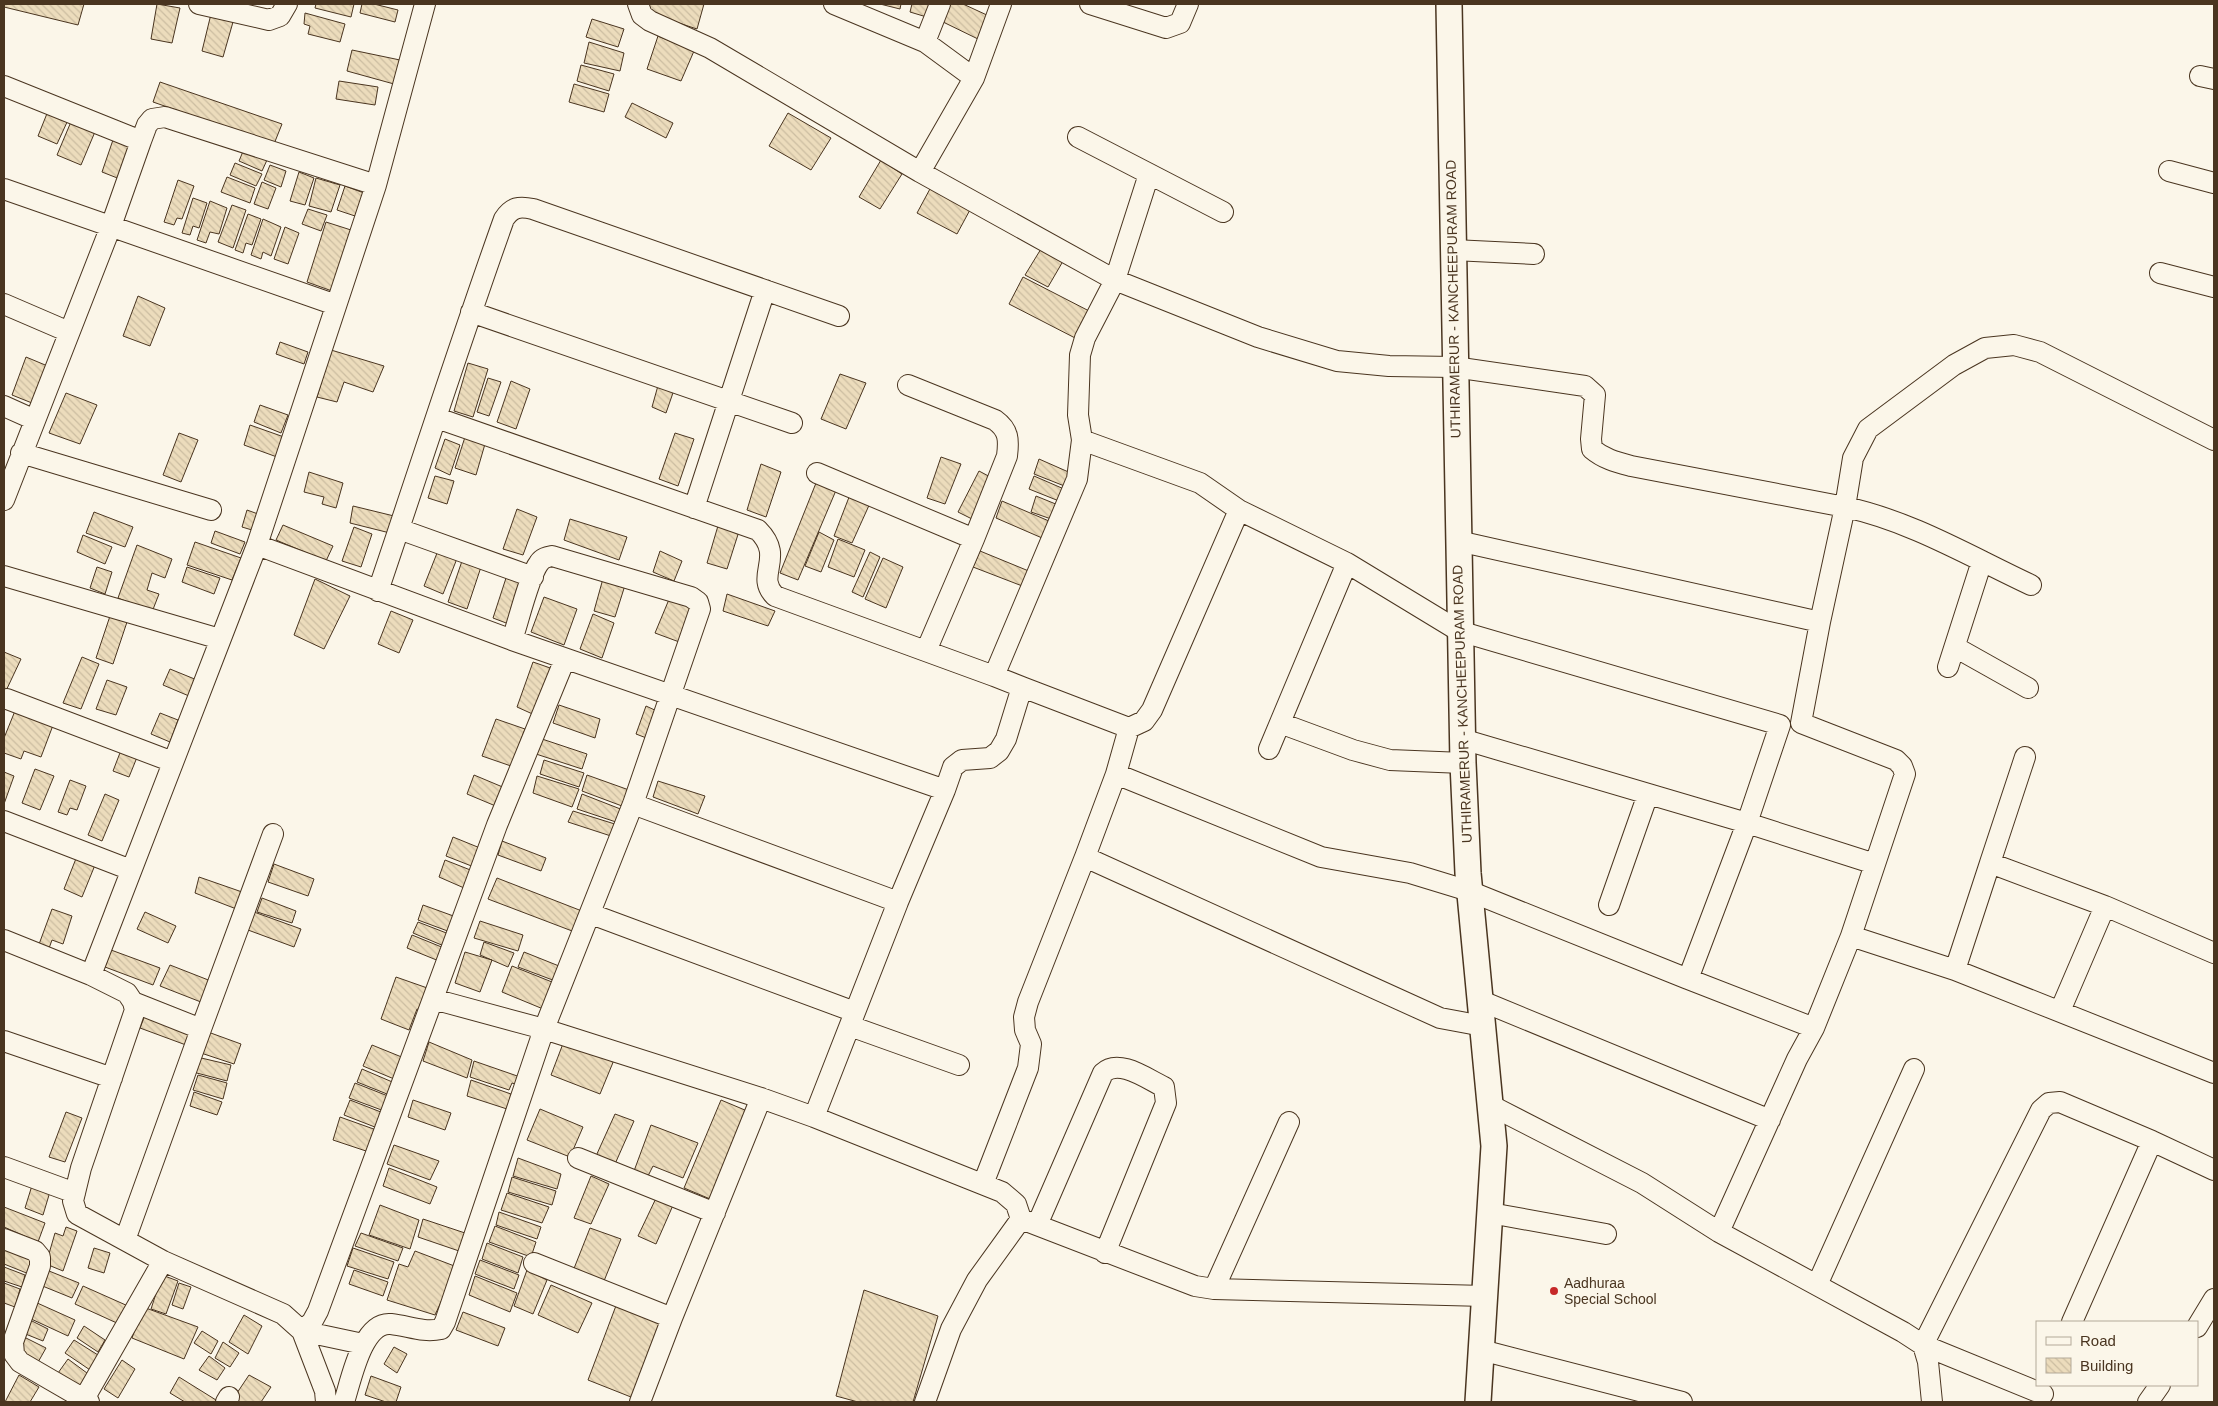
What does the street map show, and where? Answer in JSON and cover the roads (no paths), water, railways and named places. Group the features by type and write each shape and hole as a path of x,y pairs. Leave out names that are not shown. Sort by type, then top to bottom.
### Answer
{"main road":[{"name":"UTHIRAMERUR - KANCHEEPURAM ROAD","path":"1449,4 1462,738 1469,891 1494,1146 1478,1402"}],"street":[{"path":"199,4 269,20 280,16 287,4"},
{"path":"91,975 257,545 376,185 396,118 425,4"},
{"path":"638,4 642,15 650,20 710,48 920,172 1115,280 1258,337 1337,361 1389,366 1454,367 1585,386 1595,395 1590,439 1592,448 1600,455 1614,462 1872,513 1909,527 2032,585"},
{"path":"834,4 925,42 974,78"},
{"path":"925,42 940,4"},
{"path":"920,172 974,78 1001,4"},
{"path":"1090,4 1166,28 1180,23 1188,4"},
{"path":"4,86 141,141"},
{"path":"4,500 111,226 147,125 152,119 166,117 376,185"},
{"path":"1078,137 1223,212"},
{"path":"2169,171 2214,183"},
{"path":"994,676 1077,479 1082,440 1078,414 1080,355 1085,338 1115,280 1149,174"},
{"path":"4,188 336,306"},
{"path":"378,591 438,418 471,312 504,219 510,211 519,206 533,209 839,316"},
{"path":"1453,250 1534,254"},
{"path":"2160,273 2214,287"},
{"path":"694,508 765,290"},
{"path":"4,304 69,332"},
{"path":"471,312 792,423"},
{"path":"1800,722 1845,507 1853,458 1868,429 1954,364 1985,348 2014,345 2040,352 2214,439"},
{"path":"908,385 995,420 1003,426 1008,434 1007,456 926,651"},
{"path":"4,406 35,420"},
{"path":"438,418 758,530 765,537 772,555 767,580 768,589 775,596 1022,687 1043,693 1129,728 1144,721 1152,710 1240,510"},
{"path":"1082,440 1200,483 1240,510 1347,563 1459,631 1780,725 1800,722 1896,760 1902,766 1905,774 1851,936 1814,1028 1719,1232"},
{"path":"21,453 211,510"},
{"path":"817,473 974,539"},
{"path":"399,529 533,577"},
{"path":"257,545 565,659 945,790"},
{"path":"1458,546 1820,622"},
{"path":"344,1402 363,1344 378,1326 389,1324 428,1332 440,1329 446,1322 544,1029 633,804 700,609 698,602 691,597 552,556 543,558 538,563 512,640"},
{"path":"1948,667 1982,561"},
{"path":"1269,749 1347,563"},
{"path":"4,576 220,639"},
{"path":"1954,647 2028,688"},
{"path":"302,1331 312,1322 318,1311 497,825 565,659"},
{"path":"814,1117 953,767 962,760 990,758 999,751 1006,740 1022,687"},
{"path":"7,699 173,762"},
{"path":"1280,723 1353,750 1390,760 1463,763"},
{"path":"1688,979 1747,823 1780,725"},
{"path":"983,1184 1028,1068 1031,1044 1025,1030 1024,1017 1028,1002 1116,774 1129,728"},
{"path":"1462,738 1747,823 1875,864"},
{"path":"1955,970 2025,757"},
{"path":"1116,774 1321,857 1410,873 1469,891 1814,1028"},
{"path":"1609,905 1648,794"},
{"path":"633,804 898,902"},
{"path":"4,821 131,870"},
{"path":"125,1240 274,834"},
{"path":"1085,857 1440,1018 1483,1026"},
{"path":"1990,863 2105,906 2214,953"},
{"path":"2060,1012 2105,906"},
{"path":"591,914 852,1019 960,1065"},
{"path":"1851,936 1955,970 2214,1073"},
{"path":"4,940 91,975 127,992 134,1002 135,1010 75,1193 73,1201 77,1214 163,1261 283,1314 302,1331 325,1391 326,1402"},
{"path":"433,999 544,1029 761,1098 814,1117 1002,1192 1016,1204 1029,1222 1105,1253 1195,1286 1214,1289 1485,1296"},
{"path":"1479,1000 1770,1120"},
{"path":"134,1002 201,1029"},
{"path":"4,1041 112,1078"},
{"path":"925,1402 951,1329 977,1280 1029,1222 1103,1073 1108,1069 1116,1067 1125,1068 1164,1087 1166,1103 1105,1253"},
{"path":"1817,1285 1914,1070"},
{"path":"640,1402 761,1098"},
{"path":"1932,1402 1928,1362 1922,1345 2041,1110 2049,1103 2060,1102 2214,1170"},
{"path":"1490,1105 1642,1184 1719,1232 1922,1345 2044,1394"},
{"path":"1214,1289 1290,1122"},
{"path":"2072,1321 2152,1141"},
{"path":"578,1158 714,1213"},
{"path":"4,1167 75,1193"},
{"path":"1490,1213 1606,1234"},
{"path":"4,1239 35,1251 40,1258 40,1266 13,1342 14,1354 20,1362 87,1401 163,1261"},
{"path":"534,1263 672,1318"},
{"path":"2198,1325 2214,1300"},
{"path":"302,1331 363,1344"},
{"path":"1481,1350 1682,1402"},
{"path":"2148,1402 2159,1386"}],"place":[{"name":"Aadhuraa Special School","path":"1554,1291"}]}
